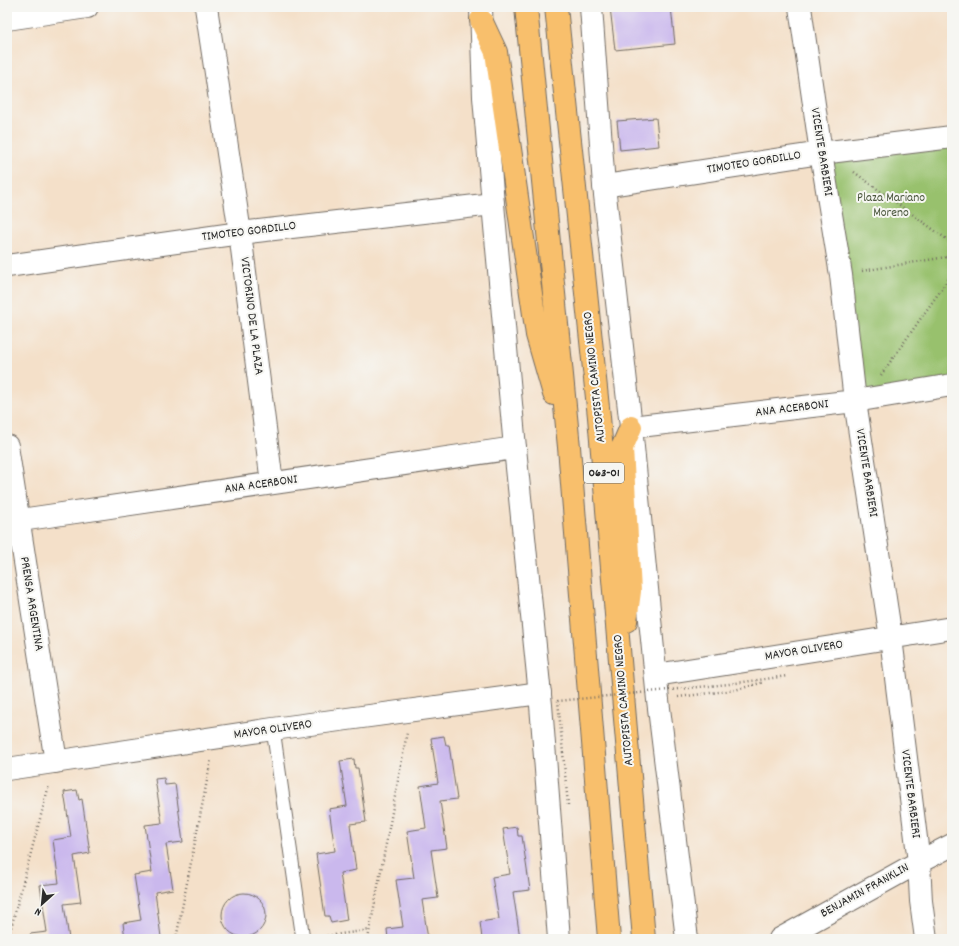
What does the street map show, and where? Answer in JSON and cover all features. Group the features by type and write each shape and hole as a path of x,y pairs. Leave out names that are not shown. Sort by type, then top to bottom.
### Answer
{"highway":[{"name":"063-01","path":"526,7 569,447 609,939"},
{"name":"AUTOPISTA CAMINO NEGRO","path":"556,7 599,417 644,939"},
{"path":"481,13 496,52 537,335 569,447"},
{"path":"621,666 630,590 622,448 631,427"}],"street":[{"path":"7,19 87,7"},
{"name":"VICTORINO DE LA PLAZA","path":"206,7 240,233 272,483"},
{"path":"591,7 604,186 631,427 658,700 687,939"},
{"name":"VICENTE BARBIERI","path":"800,7 821,153 860,400 919,862 921,901 926,939"},
{"path":"481,13 484,97 492,204 540,693 559,939"},
{"name":"TIMOTEO GORDILLO","path":"604,186 821,153 952,137"},
{"name":"TIMOTEO GORDILLO","path":"7,266 240,233 492,204"},
{"name":"ANA ACERBONI","path":"631,427 860,400 952,385"},
{"name":"PRENSA ARGENTINA","path":"7,446 13,521 56,762"},
{"name":"ANA ACERBONI","path":"13,521 515,448"},
{"name":"MAYOR OLIVERO","path":"656,675 952,628"},
{"name":"MAYOR OLIVERO","path":"7,770 273,729 540,693"},
{"name":"BENJAMIN FRANKLIN","path":"780,939 952,845"}],"lane":[{"path":"273,729 303,939"}],"path":[{"path":"844,150 846,166 952,243"},
{"path":"841,275 952,256"},
{"path":"860,400 952,274"},
{"path":"568,805 558,701 729,684 787,676 735,690 658,700"},
{"path":"368,939 412,711"},
{"path":"176,939 216,738"},
{"path":"8,939 56,762"},
{"path":"303,939 370,930"}],"green space":[{"name":"Plaza Mariano Moreno","path":"952,137 952,385 864,399 821,153"}],"building":[{"path":"610,7 671,7 675,44 615,50"},
{"path":"656,118 659,146 620,150 617,121"},
{"path":"444,736 446,745 449,745 457,799 440,801 447,848 431,850 438,898 422,900 428,939 388,939 387,929 403,927 396,880 414,878 407,831 426,828 420,786 438,783 431,738"},
{"path":"354,759 355,768 358,768 366,822 350,824 356,870 340,873 347,920 331,923 329,916 325,916 316,854 335,851 329,809 347,806 340,761"},
{"path":"164,778 165,785 175,784 183,842 166,844 173,889 155,892 161,937 125,939 123,923 141,920 134,875 152,872 145,825 162,823 155,779"},
{"path":"77,790 79,800 82,799 90,853 74,856 81,902 64,904 69,939 30,939 30,934 47,932 40,885 59,883 53,840 71,837 64,792"},
{"path":"517,827 518,836 522,836 530,890 513,892 520,938 482,939 480,922 499,919 492,877 510,874 503,829"},
{"path":"240,893 248,893 257,896 263,902 266,915 265,924 257,934 248,937 240,937 231,934 225,928 222,919 222,911 225,902 231,896"}]}
